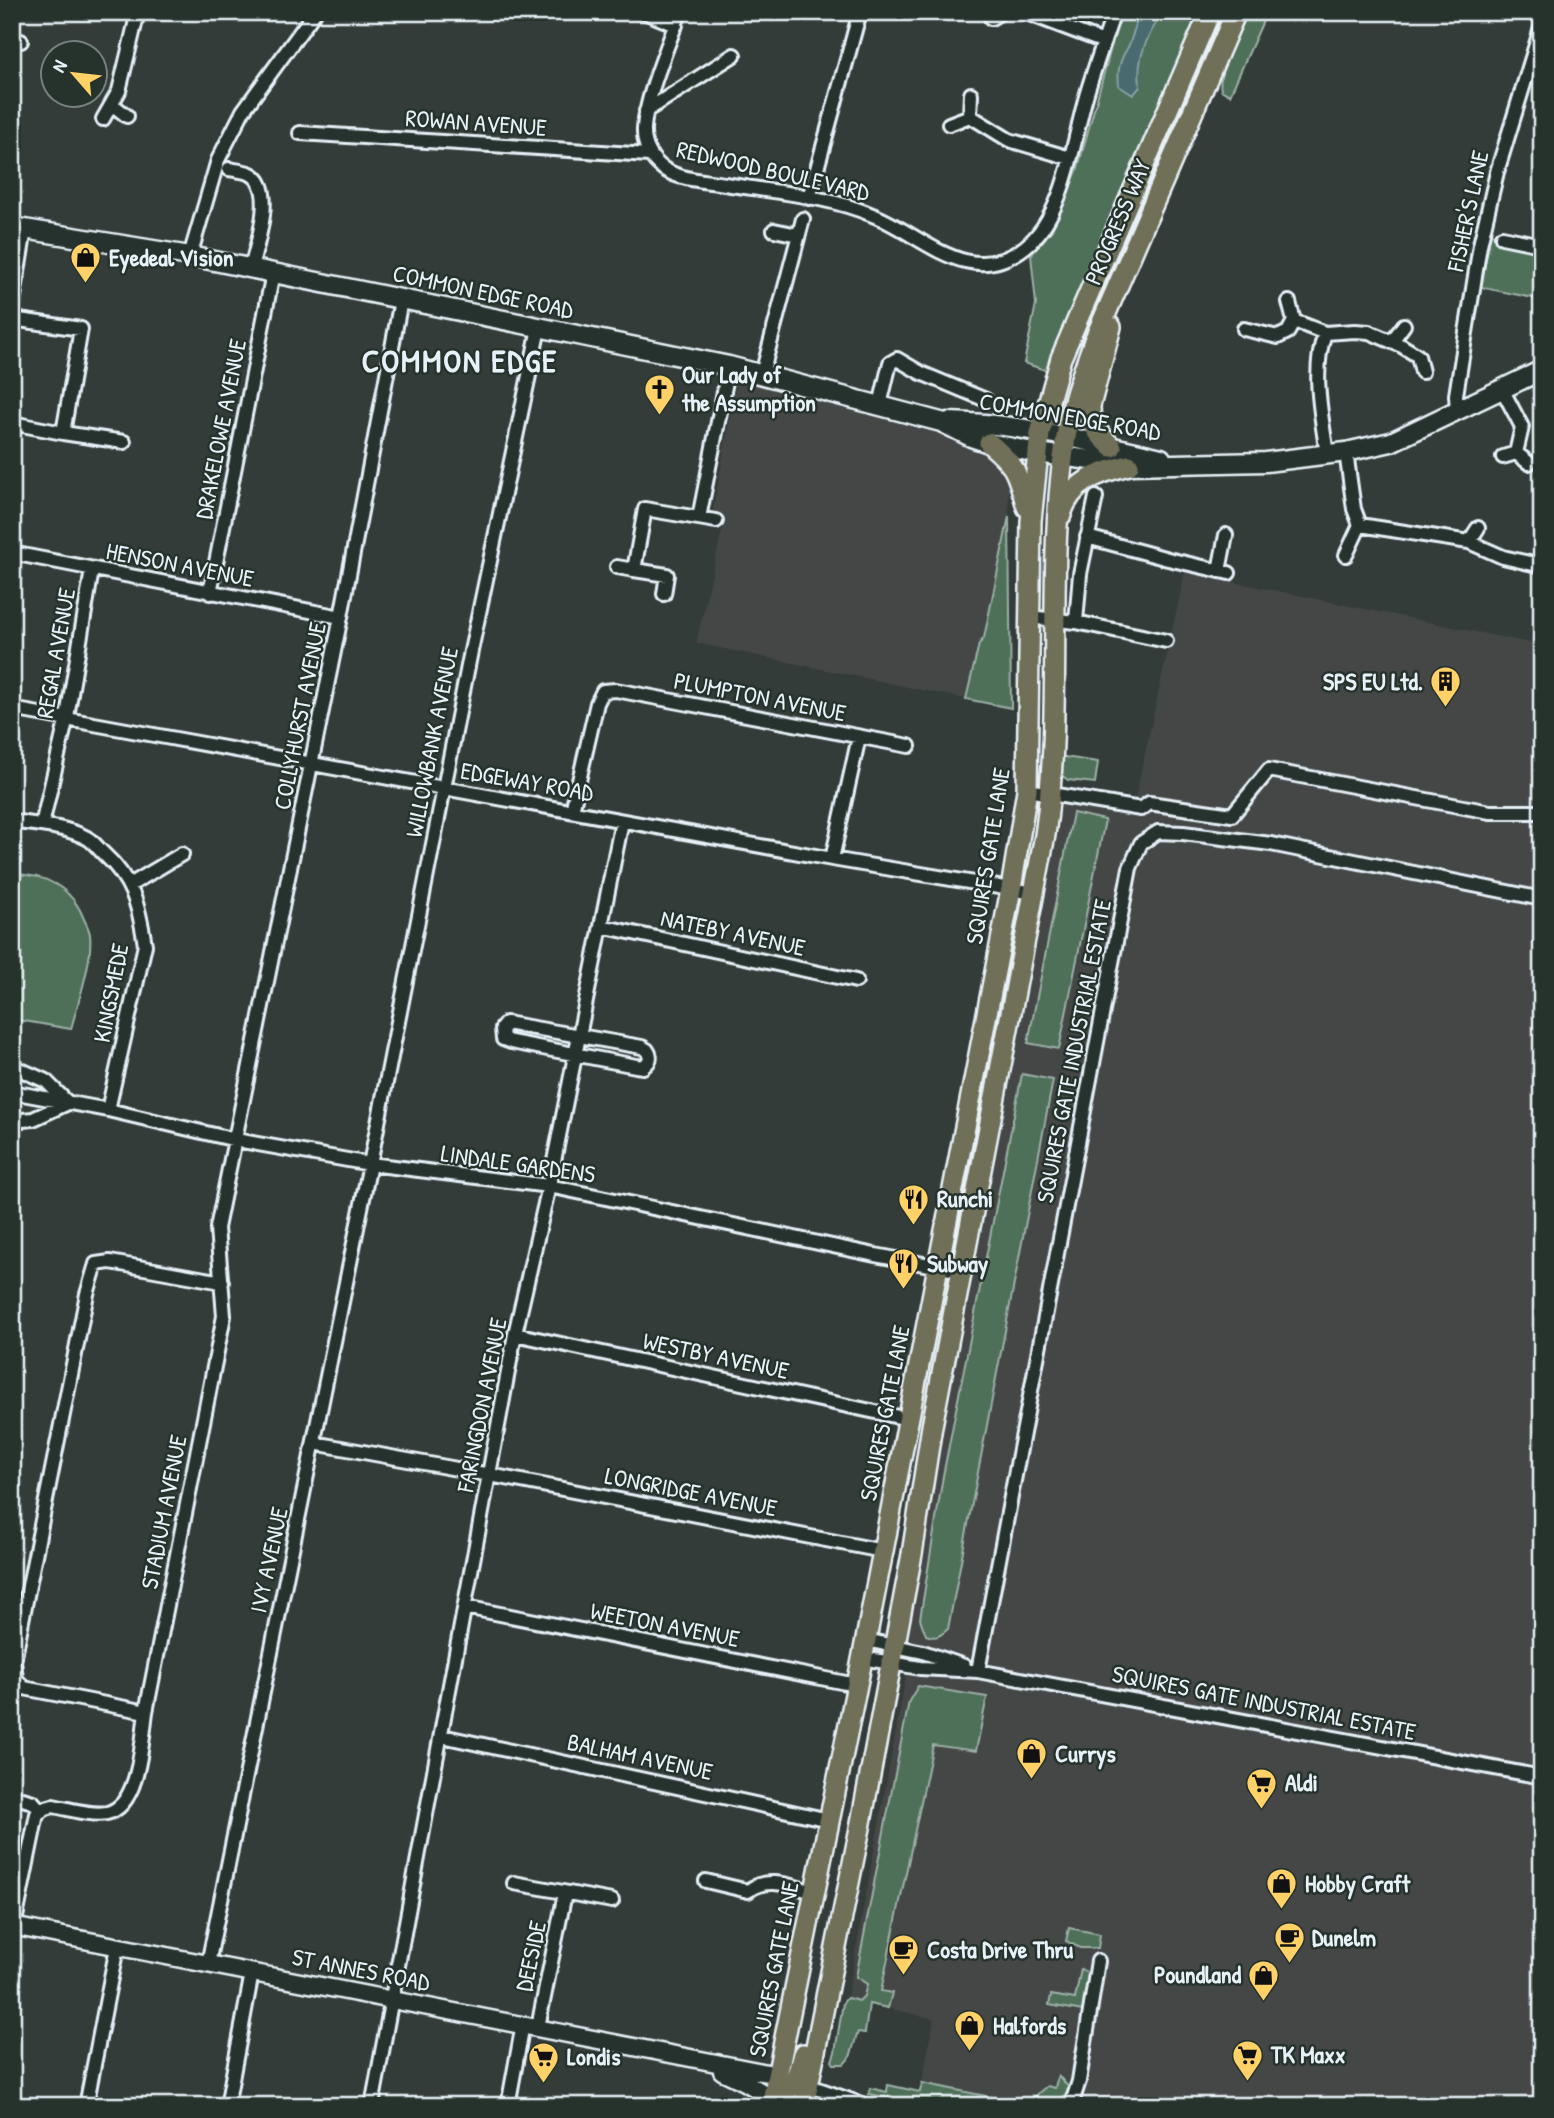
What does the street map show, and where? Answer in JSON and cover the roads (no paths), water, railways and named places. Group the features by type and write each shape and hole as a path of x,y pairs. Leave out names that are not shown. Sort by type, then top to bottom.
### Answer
{"main road":[{"name":"PROGRESS WAY","path":"1040,433 1061,358 1210,12"},
{"name":"PROGRESS WAY","path":"1065,446 1078,386 1113,295 1236,12"},
{"name":"COMMON EDGE ROAD","path":"19,228 190,256 729,366 880,405 940,422 989,443 1037,453 1065,446 1112,447 1191,464"},
{"path":"1112,447 1097,433 1090,416 1090,406 1112,324 1113,295"},
{"name":"COMMON EDGE ROAD","path":"940,422 975,422 1040,433 1065,446 1129,465 1266,462 1346,452 1391,442 1542,370"},
{"name":"SQUIRES GATE LANE","path":"804,2106 794,2081 814,1892 939,1267 1011,889 1027,790 1031,522 1040,433"},
{"path":"989,443 1007,459 1019,475 1031,522"},
{"name":"SQUIRES GATE LANE","path":"781,2104 794,2081 804,2051 833,1900 865,1804 1051,794 1057,533 1065,446"},
{"path":"1057,533 1063,509 1071,495 1100,472 1129,465"},
{"path":"781,2104 799,2091 794,2081"}],"street":[{"path":"103,119 119,91 138,12"},
{"path":"190,256 218,160 243,111 315,12"},
{"path":"643,12 678,18"},
{"path":"809,198 860,12"},
{"path":"1024,12 1104,42"},
{"name":"REDWOOD BOULEVARD","path":"678,18 646,111 644,131 649,155 665,170 686,177 809,198 872,215 951,258 982,263 1011,256 1034,239 1048,218 1070,158 1087,92 1114,12"},
{"name":"FISHER'S LANE","path":"1457,410 1456,395 1480,245 1496,172 1542,25"},
{"path":"646,111 734,55"},
{"path":"970,116 971,94"},
{"path":"113,105 127,116"},
{"path":"970,116 1009,140 1070,158"},
{"path":"949,124 970,116"},
{"name":"ROWAN AVENUE","path":"300,133 649,155"},
{"path":"229,169 251,174 259,182 264,196 263,215 251,268"},
{"path":"762,374 803,219"},
{"path":"12,309 19,228"},
{"path":"774,230 798,235"},
{"path":"1502,237 1536,244 1542,248"},
{"name":"DRAKELOWE AVENUE","path":"210,593 273,273"},
{"name":"COLLYHURST AVENUE","path":"236,1140 341,617 401,300"},
{"path":"1244,329 1278,337 1288,332 1294,321 1289,302"},
{"path":"12,319 81,329 63,433"},
{"path":"1294,321 1325,333 1369,332 1392,341 1418,356 1422,372"},
{"path":"1392,341 1404,325"},
{"name":"WILLOWBANK AVENUE","path":"370,1164 473,639 539,328"},
{"path":"1325,333 1318,367 1327,455"},
{"path":"880,405 890,363 897,359 921,373 986,400"},
{"path":"699,518 729,366"},
{"path":"1502,389 1522,428 1510,455 1529,463"},
{"path":"12,423 124,442"},
{"path":"1346,452 1354,509 1360,525 1346,555"},
{"path":"1076,622 1080,574 1096,497"},
{"path":"634,570 645,509 716,521"},
{"path":"1360,525 1469,542 1503,558 1542,566"},
{"path":"1469,542 1478,528"},
{"path":"1087,537 1224,572 1226,535"},
{"name":"HENSON AVENUE","path":"12,553 341,617"},
{"path":"617,567 667,575 664,594"},
{"name":"REGAL AVENUE","path":"42,825 67,717 92,570"},
{"path":"1028,617 1076,622 1166,641"},
{"name":"PLUMPTON AVENUE","path":"572,811 597,703 603,691 616,690 909,746"},
{"name":"EDGEWAY ROAD","path":"12,709 832,859 1034,893"},
{"path":"832,859 859,737"},
{"path":"1027,790 1141,809 1149,803 1232,815 1269,770 1490,812 1542,812"},
{"name":"KINGSMEDE","path":"12,821 55,827 88,839 119,867 130,885 141,918 145,945 108,1110"},
{"name":"FARINGDON AVENUE","path":"372,2106 515,1334 549,1186 622,821"},
{"name":"SQUIRES GATE INDUSTRIAL ESTATE","path":"978,1671 1130,868 1141,843 1158,832 1271,844 1542,899"},
{"path":"130,885 182,854"},
{"name":"NATEBY AVENUE","path":"601,926 856,981"},
{"path":"506,1023 511,1023 578,1035 642,1047 647,1050 650,1058 643,1067 511,1042 503,1038 502,1028 506,1023"},
{"path":"12,1066 46,1081 68,1103 33,1119 12,1121"},
{"name":"LINDALE GARDENS","path":"12,1092 108,1110 236,1140 370,1164 549,1186 962,1271"},
{"name":"STADIUM AVENUE","path":"12,1796 33,1802 41,1811 53,1806 100,1814 115,1811 129,1795 136,1774 224,1315 217,1228 236,1140"},
{"name":"IVY AVENUE","path":"208,1964 370,1164"},
{"path":"146,1712 24,1688 16,1679 15,1661 87,1294 96,1264 110,1262 222,1282"},
{"name":"WESTBY AVENUE","path":"515,1334 908,1419"},
{"name":"LONGRIDGE AVENUE","path":"314,1443 883,1551"},
{"name":"WEETON AVENUE","path":"466,1607 856,1685"},
{"path":"864,1649 893,1654 923,1651 978,1671"},
{"name":"SQUIRES GATE INDUSTRIAL ESTATE","path":"864,1649 893,1654 920,1668 978,1671 1542,1777"},
{"name":"BALHAM AVENUE","path":"442,1736 829,1820"},
{"path":"13,1927 36,1816 41,1811"},
{"path":"706,1881 748,1891 757,1884 766,1882 814,1892"},
{"name":"DEESIDE","path":"514,1883 612,1901"},
{"name":"DEESIDE","path":"508,2106 565,1893"},
{"name":"ST ANNES ROAD","path":"13,1927 531,2025 794,2081"},
{"path":"86,2106 117,1947"},
{"path":"1071,2106 1079,2081 1098,1961"},
{"path":"227,2106 252,1973"},
{"name":"ST ANNES ROAD","path":"701,2061 745,2082 781,2104"},
{"path":"794,2081 867,2106"},
{"path":"1079,2081 1081,2106"}],"water":[{"path":"1139,12 1163,12 1144,47 1140,87 1133,95 1119,86 1118,75"}],"place":[{"name":"Eyedeal Vision","path":"86,285"},
{"name":"Our Lady of the Assumption","path":"659,416"},
{"name":"SPS EU Ltd.","path":"1446,709"},
{"name":"Runchi","path":"914,1226"},
{"name":"Subway","path":"904,1291"},
{"name":"Currys","path":"1032,1781"},
{"name":"Aldi","path":"1262,1810"},
{"name":"Hobby Craft","path":"1282,1911"},
{"name":"Dunelm","path":"1289,1965"},
{"name":"Costa Drive Thru","path":"904,1977"},
{"name":"Poundland","path":"1264,2002"},
{"name":"Halfords","path":"970,2053"},
{"name":"TK Maxx","path":"1248,2082"},
{"name":"Londis","path":"544,2084"}],"district":[{"name":"COMMON EDGE","path":"460,361"}]}
